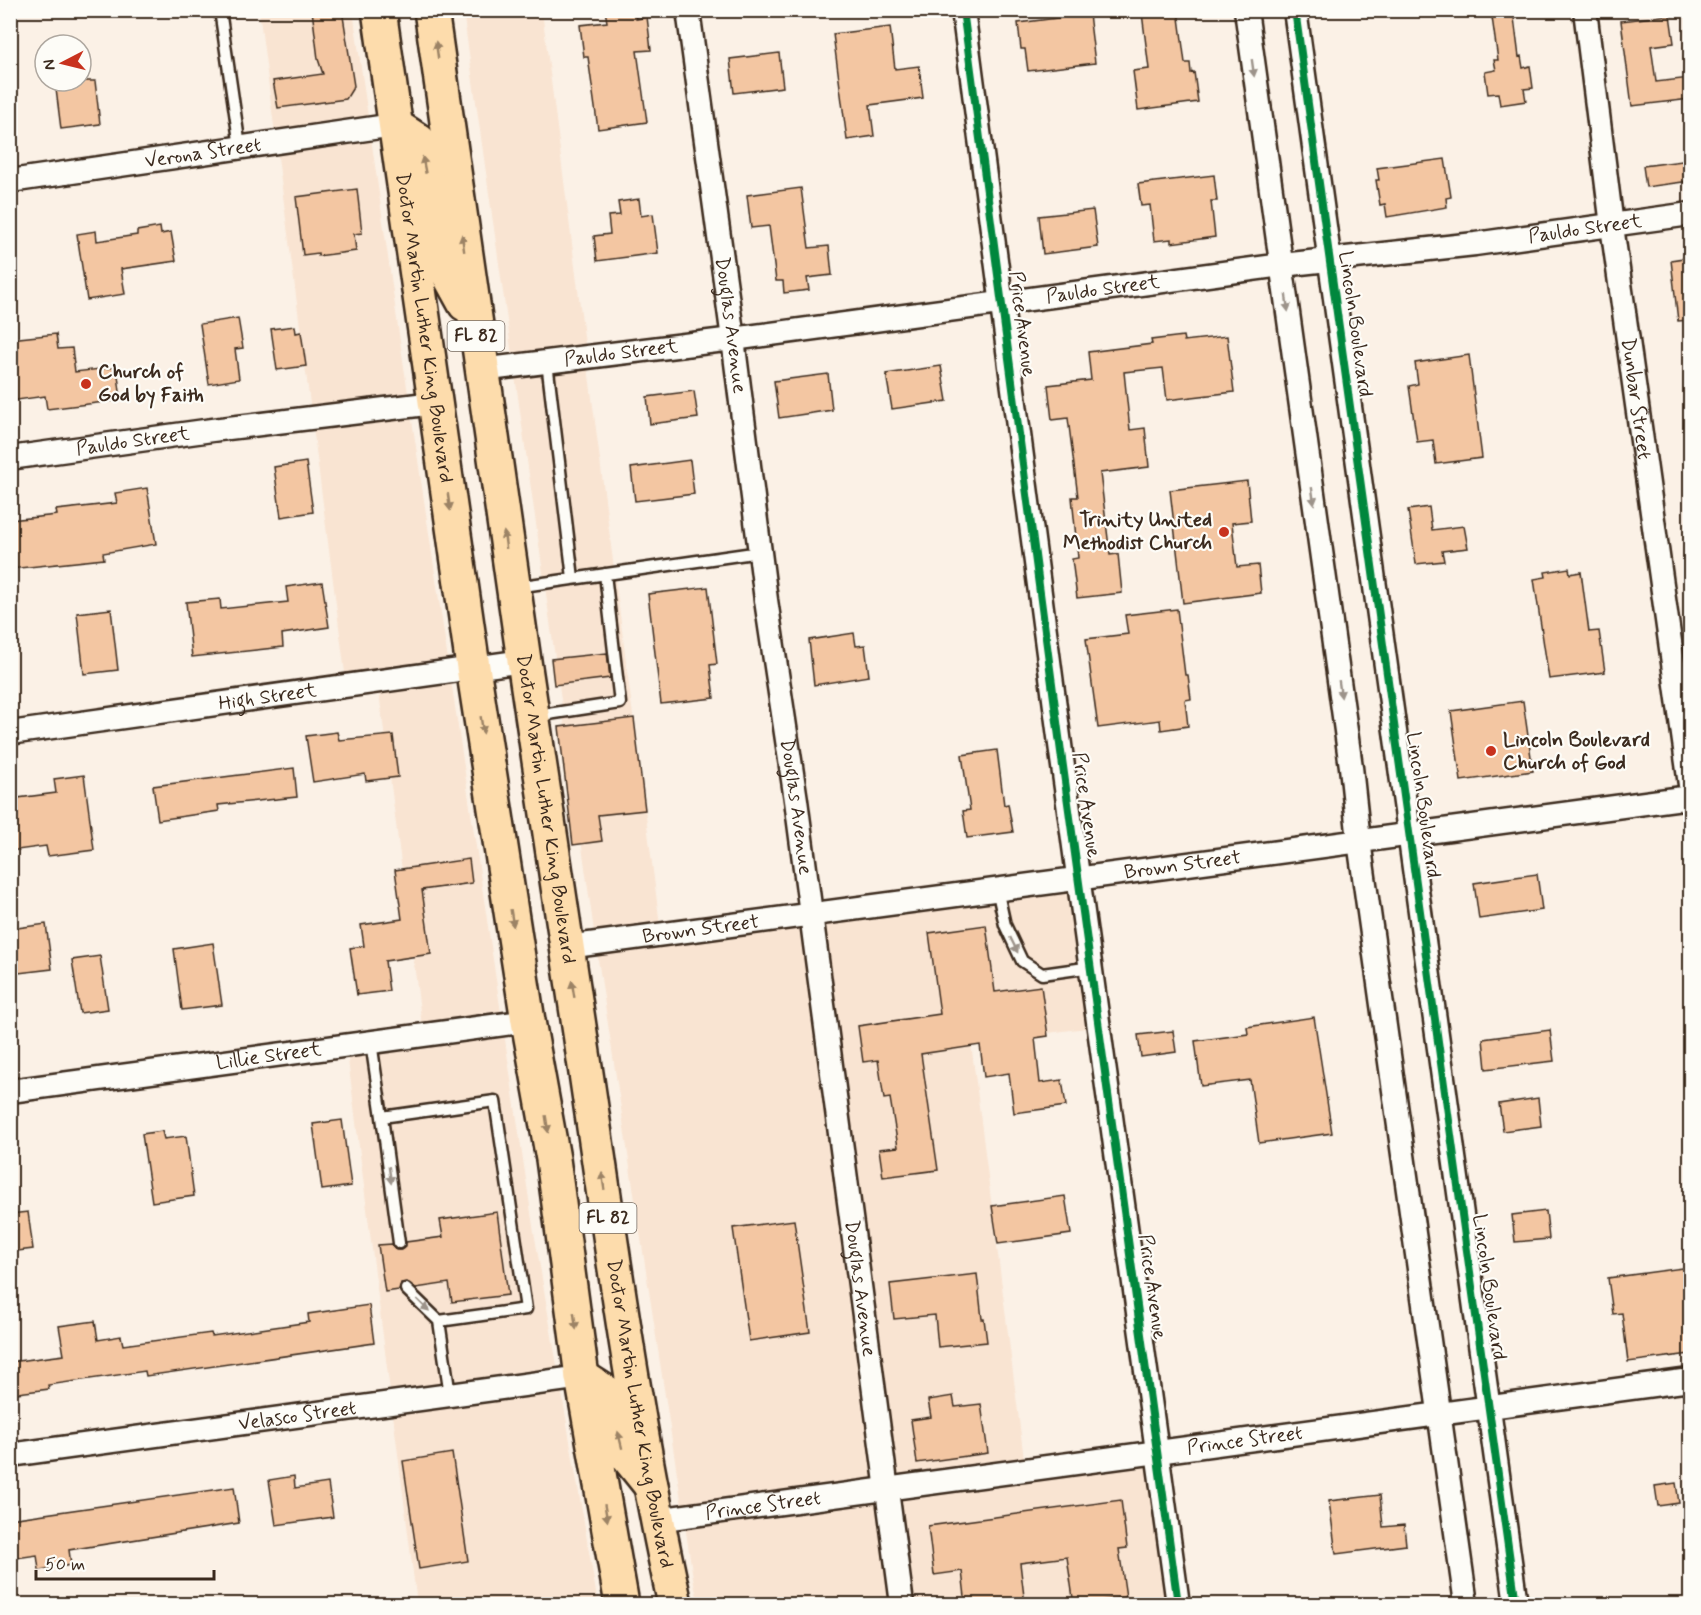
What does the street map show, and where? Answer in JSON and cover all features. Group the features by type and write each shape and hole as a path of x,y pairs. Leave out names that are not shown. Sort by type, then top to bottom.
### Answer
{"main road":[{"name":"Doctor Martin Luther King Boulevard","path":"379,10 473,667 528,1020 553,1159 582,1377 622,1605"},
{"name":"Doctor Martin Luther King Boulevard","path":"431,10 531,716 656,1520 675,1605"},
{"path":"394,125 419,141 443,264 474,319"},
{"path":"553,1159 571,1179 591,1293 599,1304 624,1317"},
{"path":"582,1377 609,1394 622,1450 652,1488"}],"street":[{"name":"Douglas Avenue","path":"688,10 760,552 812,913 902,1605"},
{"name":"Price Avenue","path":"963,10 1061,752 1178,1605"},
{"path":"1246,10 1466,1605"},
{"name":"Lincoln Boulevard","path":"1295,10 1516,1605"},
{"name":"Dunbar Street","path":"1585,10 1612,225 1690,785"},
{"name":"Verona Street","path":"10,181 394,125"},
{"name":"Pauldo Street","path":"481,370 733,339 1282,265 1475,244 1690,214"},
{"name":"Pauldo Street","path":"10,459 212,430 434,403"},
{"name":"High Street","path":"10,733 523,661"},
{"name":"Brown Street","path":"567,947 1690,796"},
{"name":"Lillie Street","path":"10,1091 528,1020"},
{"name":"Velasco Street","path":"10,1455 582,1377"},
{"name":"Prince Street","path":"656,1520 1690,1380"}],"lane":[{"path":"220,10 240,147"},
{"path":"547,362 573,578"},
{"path":"512,587 760,552"},
{"path":"531,716 620,703 606,574"},
{"path":"997,889 1005,925 1022,961 1042,974 1092,967"},
{"path":"371,1042 399,1243"},
{"path":"382,1117 495,1101 526,1309 439,1321"},
{"path":"406,1289 439,1321 450,1395"}],"shaded area":[{"path":"259,11 353,11 533,1226 598,1604 417,1604 345,1036 422,1026 376,669 345,673"},
{"path":"463,11 542,11 660,925 1074,874 1094,1027 971,1043 1025,1467 1150,1451 1171,1604 699,1604 694,1584 598,959"}],"building":[{"path":"312,10 342,10 354,86 346,99 278,108 273,81 323,74 318,59"},
{"path":"605,10 635,10 636,19 647,17 651,50 637,51 647,122 598,129 588,57 584,57 580,25 607,22"},
{"path":"1178,10 1185,63 1190,63 1191,73 1194,72 1198,102 1138,110 1133,71 1149,69 1142,13"},
{"path":"1491,10 1513,10 1519,57 1521,56 1523,68 1530,66 1533,88 1524,89 1526,101 1500,105 1498,93 1488,94 1485,72 1496,70 1494,60 1498,60"},
{"path":"1089,14 1095,63 1028,71 1025,49 1021,49 1018,23"},
{"path":"1670,15 1674,43 1651,46 1656,82 1690,78 1690,99 1632,106 1621,21"},
{"path":"890,27 895,69 919,66 923,98 870,105 874,136 847,140 833,34"},
{"path":"779,53 783,87 734,93 730,59"},
{"path":"93,81 95,81 100,124 61,129 56,93 93,93"},
{"path":"1445,159 1451,197 1446,198 1447,207 1387,217 1385,204 1380,205 1376,180 1379,180 1377,168"},
{"path":"1690,160 1690,181 1646,187 1643,166"},
{"path":"1214,175 1217,201 1211,201 1215,237 1171,243 1171,239 1154,241 1150,205 1141,206 1138,184"},
{"path":"801,188 809,248 829,246 832,275 807,278 809,290 784,293 783,281 776,281 769,226 751,228 747,195"},
{"path":"357,189 362,233 354,234 356,251 318,256 318,253 303,255 296,197"},
{"path":"639,199 641,216 653,214 658,253 597,261 594,236 610,234 608,216 620,215 618,202"},
{"path":"1093,210 1098,247 1043,254 1039,216"},
{"path":"160,227 161,234 171,232 176,261 121,269 125,294 87,300 77,234 96,231 97,241 137,235 137,231"},
{"path":"1690,257 1690,320 1678,321 1671,260"},
{"path":"238,318 243,348 235,349 239,379 209,384 200,324"},
{"path":"295,326 296,333 301,332 306,366 277,370 271,329"},
{"path":"56,334 58,349 72,348 75,372 117,367 121,400 47,409 45,396 10,401 10,339"},
{"path":"1183,336 1184,341 1227,336 1234,392 1167,400 1163,368 1124,372 1130,430 1145,428 1149,467 1100,473 1110,555 1118,554 1122,593 1077,598 1072,559 1078,558 1072,497 1078,497 1068,418 1052,420 1048,385 1091,380 1088,352 1152,344 1151,340"},
{"path":"1469,355 1482,458 1436,464 1433,440 1417,442 1409,386 1418,384 1415,363"},
{"path":"941,366 947,401 892,409 886,374"},
{"path":"828,374 832,410 779,418 774,381"},
{"path":"694,391 698,418 650,424 647,397"},
{"path":"690,460 694,494 635,501 631,468"},
{"path":"306,462 313,512 281,517 274,467"},
{"path":"1247,481 1251,521 1232,523 1237,567 1258,565 1261,593 1183,603 1170,490"},
{"path":"147,488 156,544 103,553 104,559 10,569 10,520 57,515 56,510 117,503 115,493"},
{"path":"1429,507 1432,530 1464,526 1468,548 1442,551 1444,561 1416,564 1408,510"},
{"path":"1569,568 1570,574 1581,572 1589,632 1599,631 1605,672 1549,679 1534,579 1546,577 1545,572"},
{"path":"322,582 329,627 282,634 283,647 192,657 186,602 220,599 221,609 288,602 286,587"},
{"path":"708,587 717,664 710,665 714,698 661,704 648,594"},
{"path":"111,609 118,670 84,674 77,613"},
{"path":"1177,609 1185,675 1188,675 1191,699 1185,700 1188,726 1161,730 1160,720 1098,728 1086,639 1128,634 1125,615"},
{"path":"854,633 856,646 865,645 869,676 814,685 809,640"},
{"path":"607,653 610,678 554,685 551,659"},
{"path":"1523,701 1533,771 1461,781 1451,711"},
{"path":"634,718 645,810 598,815 602,841 573,845 559,727"},
{"path":"337,732 339,740 393,735 398,777 366,781 365,774 313,782 306,736"},
{"path":"997,750 1004,805 1008,804 1013,832 967,838 963,811 970,810 962,755"},
{"path":"294,768 297,797 218,805 219,811 158,820 153,786"},
{"path":"84,775 94,850 48,856 46,846 10,851 10,799 56,793 54,779"},
{"path":"469,859 472,883 422,890 431,954 385,961 389,991 357,995 350,948 364,946 361,925 402,919 395,870"},
{"path":"1537,874 1542,910 1479,919 1474,883"},
{"path":"46,924 52,969 10,974 10,929"},
{"path":"986,925 995,992 1041,986 1048,1036 1035,1038 1040,1083 1062,1080 1066,1106 1014,1113 1009,1073 984,1077 980,1045 921,1054 938,1170 883,1177 879,1149 898,1147 890,1098 884,1099 878,1060 863,1062 858,1026 940,1014 929,933"},
{"path":"213,943 222,1005 182,1010 174,949"},
{"path":"100,956 108,1009 80,1013 72,960"},
{"path":"1314,1017 1332,1133 1259,1143 1250,1080 1201,1086 1195,1041 1248,1034 1247,1027"},
{"path":"1550,1030 1554,1061 1486,1069 1483,1039"},
{"path":"1173,1031 1176,1052 1141,1057 1138,1035"},
{"path":"1538,1098 1541,1126 1503,1131 1499,1104"},
{"path":"342,1120 351,1186 322,1190 313,1124"},
{"path":"162,1131 164,1139 186,1136 194,1196 152,1202 142,1134"},
{"path":"1065,1196 1071,1234 998,1244 992,1206"},
{"path":"1546,1211 1549,1239 1515,1242 1512,1215"},
{"path":"28,1212 33,1249 10,1252 10,1214"},
{"path":"497,1212 508,1295 452,1302 449,1283 416,1288 407,1282 401,1283 399,1290 385,1292 378,1245 392,1244 396,1250 401,1250 406,1246 406,1242 443,1237 440,1220"},
{"path":"794,1220 810,1332 749,1341 733,1228"},
{"path":"1690,1267 1690,1354 1628,1362 1622,1313 1613,1314 1608,1278"},
{"path":"977,1274 987,1342 938,1347 935,1315 894,1319 890,1284"},
{"path":"369,1305 374,1343 146,1376 145,1371 48,1385 49,1389 10,1394 10,1362 64,1355 59,1326 95,1321 98,1340 121,1336 123,1345 211,1333 212,1336 309,1322 308,1314"},
{"path":"953,1396 955,1407 981,1404 988,1453 917,1463 911,1420 931,1417 928,1400"},
{"path":"452,1453 468,1561 419,1569 403,1461"},
{"path":"294,1476 295,1488 328,1483 333,1517 276,1525 269,1480"},
{"path":"1676,1483 1679,1503 1658,1506 1655,1486"},
{"path":"234,1487 239,1523 69,1550 71,1565 39,1570 37,1555 10,1559 10,1519"},
{"path":"1380,1495 1383,1527 1404,1525 1406,1545 1336,1554 1329,1501"},
{"path":"1121,1500 1127,1548 1119,1549 1126,1597 1074,1605 1067,1557 1020,1563 1025,1605 966,1605 962,1571 934,1575 928,1526"}],"cycle path":[{"path":"963,10 1061,752 1178,1604"},
{"path":"1295,10 1516,1604"}],"place":[{"name":"Church of God by Faith","path":"86,384"},
{"name":"Trinity United Methodist Church","path":"1224,532"},
{"name":"Lincoln Boulevard Church of God","path":"1491,751"}]}
